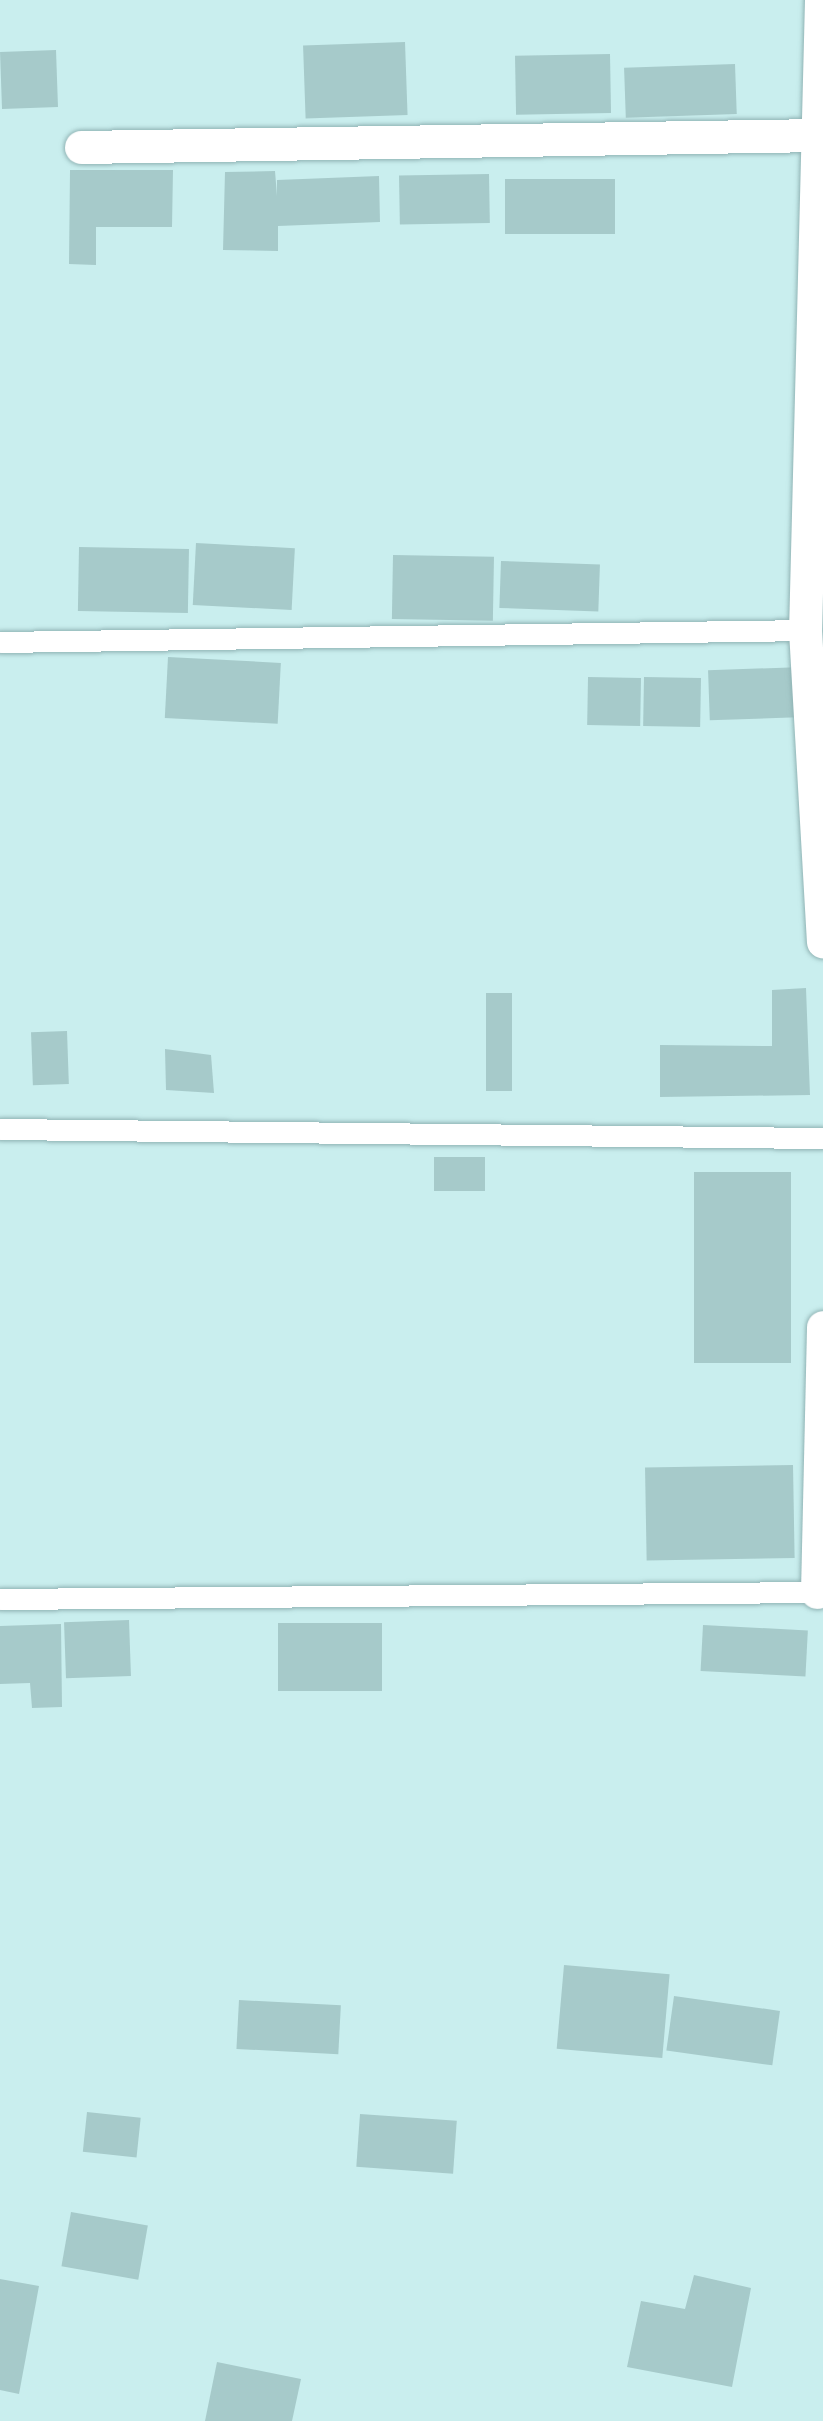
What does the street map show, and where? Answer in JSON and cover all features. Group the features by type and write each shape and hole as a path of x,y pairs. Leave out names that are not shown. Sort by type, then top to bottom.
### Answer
{"street":[{"path":"821,0 820,135 805,630 823,941"},
{"path":"81,147 820,135"},
{"path":"817,1592 823,1327"}],"lane":[{"path":"0,642 805,630"},
{"path":"0,1129 823,1138"},
{"path":"0,1599 817,1592"}],"building":[{"path":"405,42 408,115 306,119 303,46"},
{"path":"56,50 58,107 2,109 0,52"},
{"path":"610,54 611,113 516,115 515,56"},
{"path":"735,64 737,114 626,118 624,68"},
{"path":"70,170 173,170 172,227 96,227 96,265 69,264"},
{"path":"275,171 277,196 277,180 379,176 380,222 278,226 278,251 223,250 225,172"},
{"path":"489,174 490,223 400,225 399,176"},
{"path":"505,179 615,179 615,234 505,234"},
{"path":"196,543 295,548 292,610 193,605"},
{"path":"79,547 189,549 188,613 78,611"},
{"path":"393,555 494,557 493,621 392,619"},
{"path":"501,561 600,564 598,611 499,608"},
{"path":"168,657 281,663 278,724 165,718"},
{"path":"803,667 805,717 710,720 708,670"},
{"path":"588,677 641,678 640,726 587,725"},
{"path":"644,677 701,678 700,727 643,726"},
{"path":"806,988 810,1095 660,1097 660,1045 772,1046 772,990"},
{"path":"486,993 512,993 512,1091 486,1091"},
{"path":"67,1031 69,1084 33,1085 31,1032"},
{"path":"165,1049 211,1055 214,1093 166,1090"},
{"path":"434,1157 485,1157 485,1191 434,1191"},
{"path":"694,1172 791,1172 791,1363 694,1363"},
{"path":"793,1465 795,1558 647,1561 645,1468"},
{"path":"129,1620 131,1676 66,1678 64,1622"},
{"path":"278,1623 382,1623 382,1691 278,1691"},
{"path":"61,1624 62,1707 32,1708 30,1683 0,1684 0,1626"},
{"path":"703,1625 808,1630 805,1676 701,1671"},
{"path":"564,1965 670,1974 662,2058 557,2049"},
{"path":"674,1996 780,2011 772,2065 666,2050"},
{"path":"239,2000 341,2005 338,2054 236,2049"},
{"path":"87,2112 141,2118 137,2157 83,2152"},
{"path":"360,2114 457,2121 453,2174 356,2167"},
{"path":"71,2212 148,2226 138,2280 61,2266"},
{"path":"694,2275 751,2288 732,2387 627,2367 641,2301 685,2309"},
{"path":"0,2279 39,2286 19,2394 0,2390"},
{"path":"217,2362 301,2379 292,2421 205,2421"}]}
